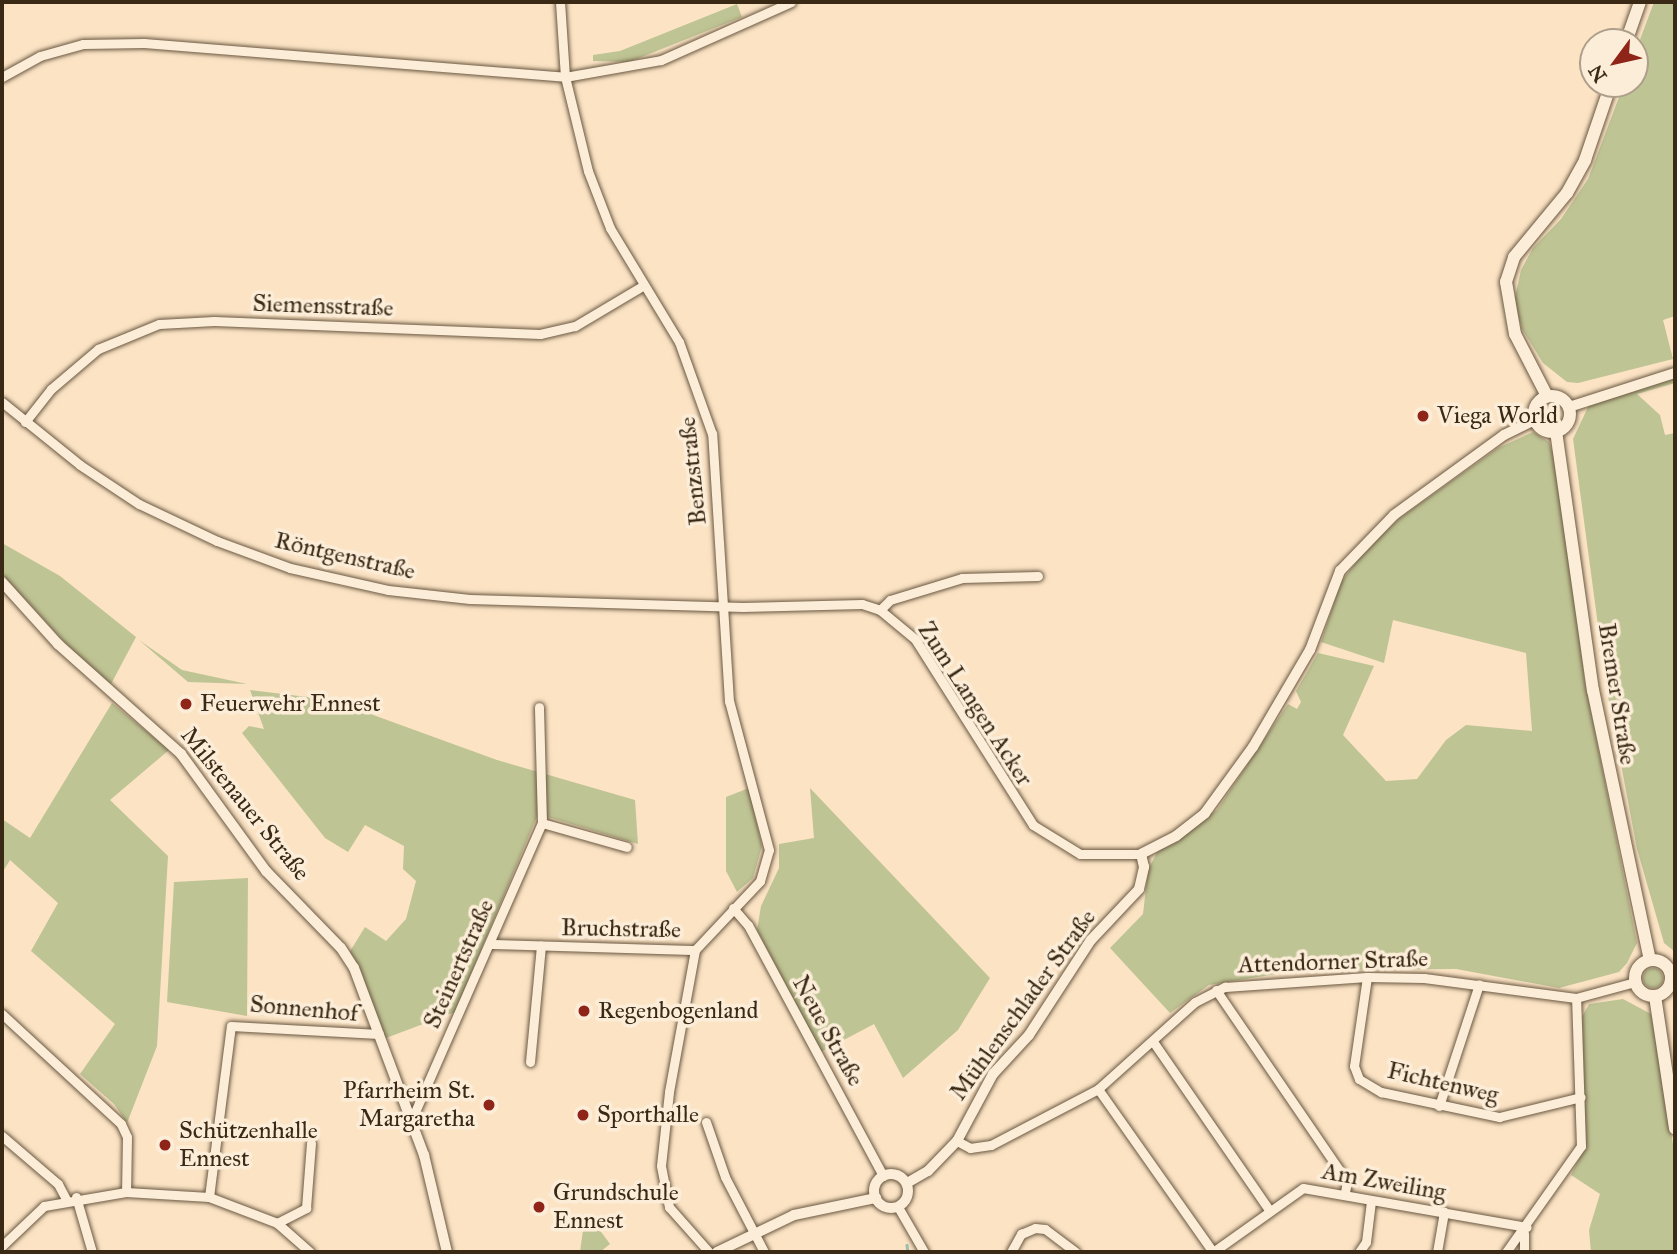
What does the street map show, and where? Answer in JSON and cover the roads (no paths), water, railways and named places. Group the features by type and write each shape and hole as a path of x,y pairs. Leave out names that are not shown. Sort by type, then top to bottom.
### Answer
{"main road":[{"path":"1631,28 1640,2"},
{"path":"1548,396 1515,334 1506,282 1514,257 1567,193 1585,160 1606,98"},
{"path":"1548,396 1558,397 1569,407 1566,425 1556,431 1545,431 1535,420 1535,407 1548,396"},
{"name":"Bremer Straße","path":"1556,431 1593,690 1650,960"},
{"path":"1650,960 1663,964 1673,973 1667,990 1656,996 1640,992 1635,982 1638,968 1650,960"},
{"path":"1656,996 1675,1129"}],"street":[{"name":"Benzstraße","path":"560,2 565,78 588,171 610,228 694,372 712,434 729,701 769,850 760,881 733,908"},
{"path":"2,77 40,56 83,44 144,43 565,78 661,60 791,2"},
{"name":"Siemensstraße","path":"25,422 51,388 98,349 159,324 214,321 540,334 575,326 644,285"},
{"path":"1569,407 1675,373"},
{"name":"Röntgenstraße","path":"2,402 25,422 139,504 217,541 290,568 388,590 470,598 723,606"},
{"path":"1140,853 1176,836 1217,798 1285,695 1312,644 1335,580 1362,546 1394,515 1504,435 1535,420"},
{"path":"723,606 862,604 880,610 904,594 962,578 1038,576"},
{"name":"Milstenauer Straße","path":"2,582 50,636 164,737 197,774 266,872 341,948 379,1034 424,1155 447,1252"},
{"name":"Zum Langen Acker","path":"880,610 915,639 1033,825 1080,853 1140,853"},
{"name":"Steinertstraße","path":"411,1121 542,823 539,708"},
{"path":"542,823 627,847"},
{"name":"Mühlenschlader Straße","path":"906,1183 928,1171 957,1141 993,1074 1029,1035 1091,940 1139,889 1144,867 1140,853"},
{"name":"Bruchstraße","path":"490,944 695,950 733,908"},
{"name":"Neue Straße","path":"733,908 748,925 883,1176"},
{"path":"530,1062 541,946"},
{"path":"695,950 668,1092 663,1190 680,1223 709,1252"},
{"name":"Attendorner Straße","path":"957,1141 970,1148 991,1145 1098,1089 1154,1043 1195,1002 1216,990 1367,977 1479,984 1576,998 1635,982"},
{"name":"Fichtenweg","path":"1367,977 1354,1066 1359,1079 1381,1092 1499,1118 1581,1097"},
{"path":"1439,1106 1479,984"},
{"path":"1216,990 1347,1181 1345,1192"},
{"path":"1506,1252 1525,1230 1581,1146 1576,998"},
{"path":"2,1014 121,1124 128,1137 126,1192"},
{"name":"Sonnenhof","path":"209,1197 231,1026 379,1034"},
{"path":"1154,1043 1269,1210"},
{"path":"1098,1089 1213,1252"},
{"path":"706,1122 724,1177 764,1252"},
{"path":"2,1136 71,1198 92,1252"},
{"path":"277,1223 306,1208 311,1143"},
{"path":"896,1174 906,1183 908,1195 898,1207 885,1207 876,1198 876,1184 883,1176 896,1174"},
{"name":"Am Zweiling","path":"1213,1252 1303,1188 1345,1192 1371,1203 1444,1212 1525,1230"},
{"path":"2,1246 27,1218 44,1206 71,1198 126,1192 209,1197 277,1223 310,1252"},
{"path":"717,1252 808,1211 854,1206 876,1198"},
{"path":"1359,1252 1366,1242 1371,1203"},
{"path":"898,1207 924,1252"},
{"path":"1437,1252 1444,1212"},
{"path":"1011,1252 1021,1234 1035,1227 1075,1252"},
{"path":"1524,1252 1525,1230"}],"waterway":[{"path":"907,1245 908,1252"}],"place":[{"name":"Viega World","path":"1423,416"},
{"name":"Feuerwehr Ennest","path":"186,704"},
{"name":"Regenbogenland","path":"584,1011"},
{"name":"Pfarrheim St. Margaretha","path":"489,1105"},
{"name":"Sporthalle","path":"583,1115"},
{"name":"Schützenhalle Ennest","path":"165,1145"},
{"name":"Grundschule Ennest","path":"539,1207"}]}
